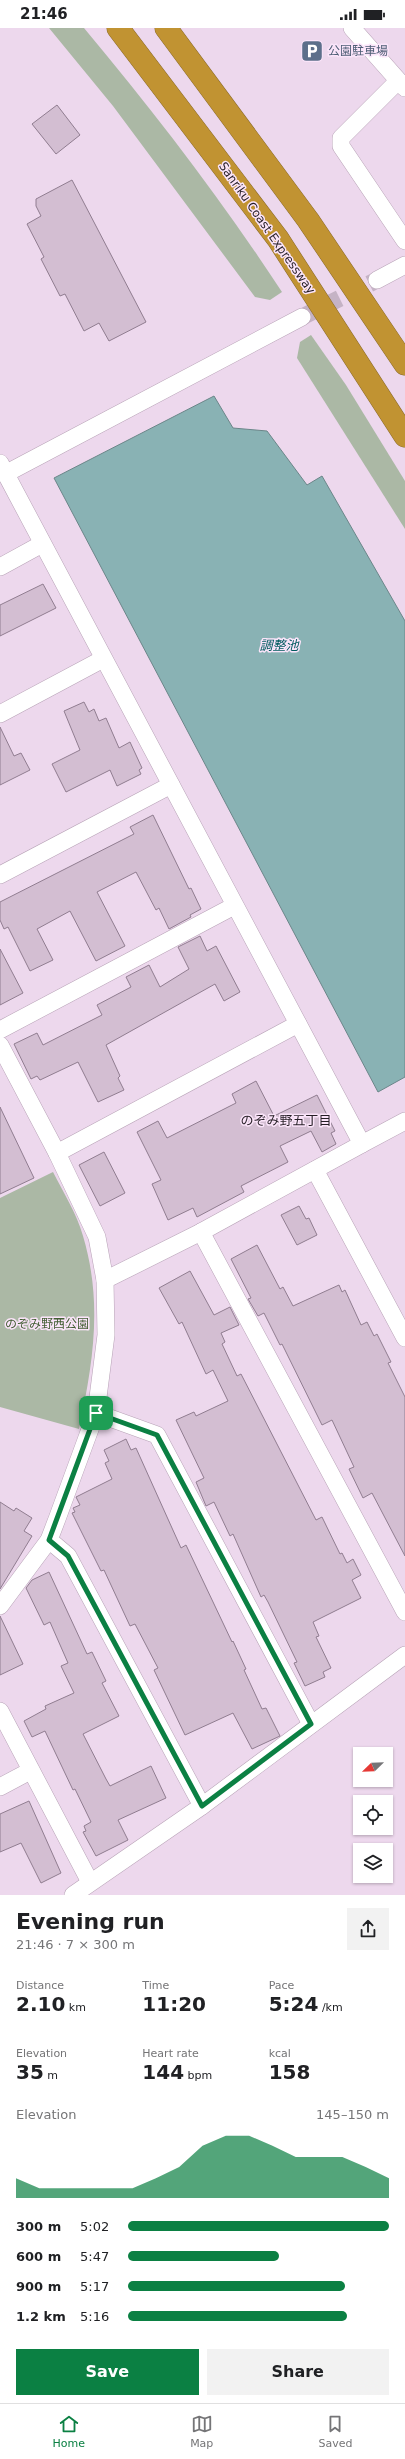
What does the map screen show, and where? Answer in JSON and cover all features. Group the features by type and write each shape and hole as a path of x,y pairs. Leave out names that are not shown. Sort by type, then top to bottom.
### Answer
{"highway":[{"name":"Sanriku Coast Expressway","path":"118,28 278,239 405,436"},
{"path":"166,28 308,220 405,364"}],"street":[{"path":"352,28 401,85 341,138 341,146 405,241"},
{"path":"377,280 405,265"},
{"path":"302,317 3,468 234,906 362,1144"},
{"path":"0,567 42,544"},
{"path":"0,714 103,659"},
{"path":"0,874 171,785"},
{"path":"0,1030 234,906"},
{"path":"57,1152 298,1024"},
{"path":"0,1045 57,1152 96,1237 105,1280 106,1335 96,1413 49,1540 0,1606"},
{"path":"105,1280 201,1232 405,1121"},
{"path":"315,1170 405,1338"},
{"path":"201,1232 405,1612"},
{"path":"96,1413 157,1435 311,1724"},
{"path":"49,1540 68,1556 202,1806"},
{"path":"73,1895 202,1806 405,1655"},
{"path":"0,1711 30,1771 90,1882"},
{"path":"0,1787 30,1771"}],"green space":[{"path":"49,28 84,28 187,157 259,257 282,292 270,300 255,297 113,106"},
{"path":"311,335 346,385 405,481 405,529 297,358 300,342"},
{"name":"のぞみ野西公園","path":"53,1172 74,1211 83,1236 93,1285 94,1333 92,1357 79,1429 0,1407 0,1198"}],"water":[{"name":"調整池","path":"214,396 233,428 267,431 307,485 322,476 405,621 405,1077 378,1092 54,478"}],"building":[{"path":"57,105 80,135 56,154 32,124"},
{"path":"72,180 146,322 109,341 99,323 84,331 65,294 60,296 41,259 44,257 27,224 41,216 36,206 36,199"},
{"path":"43,584 56,608 0,636 0,605"},
{"path":"84,702 89,712 94,709 99,721 106,718 119,748 130,742 142,768 139,770 141,774 117,786 110,770 66,792 52,764 80,750 64,711"},
{"path":"0,727 14,756 21,753 30,770 0,785"},
{"path":"153,815 189,889 191,888 201,909 190,915 191,917 169,929 159,908 156,910 136,872 97,892 125,946 96,961 70,911 37,929 53,960 30,971 8,927 4,929 0,920 0,902 134,834 130,827"},
{"path":"200,936 207,951 216,946 240,992 224,1001 215,984 106,1045 120,1076 118,1078 124,1090 98,1102 78,1062 40,1080 37,1076 31,1079 14,1044 37,1033 43,1045 102,1015 97,1005 131,987 126,977 149,965 160,987 189,969 178,947"},
{"path":"0,949 23,993 0,1005"},
{"path":"256,1081 274,1116 317,1095 335,1131 331,1133 336,1144 322,1152 311,1131 280,1146 288,1162 241,1186 244,1192 197,1217 193,1208 168,1220 152,1184 161,1180 137,1132 158,1121 167,1138 236,1103 232,1094"},
{"path":"0,1107 34,1178 0,1194"},
{"path":"104,1152 125,1193 100,1206 79,1165"},
{"path":"299,1206 306,1219 309,1218 317,1235 297,1245 281,1215"},
{"path":"257,1245 280,1289 283,1287 293,1306 339,1285 342,1292 345,1290 361,1325 367,1322 374,1336 377,1334 391,1362 388,1363 405,1397 405,1556 372,1493 363,1498 349,1469 354,1467 332,1420 322,1425 282,1344 280,1345 264,1313 258,1316 248,1299 251,1298 231,1259"},
{"path":"190,1271 214,1315 230,1307 239,1325 221,1333 225,1342 222,1344 237,1376 241,1374 316,1520 322,1517 340,1554 342,1553 347,1563 353,1559 361,1575 352,1580 361,1598 313,1622 319,1636 316,1637 331,1668 323,1672 325,1677 305,1686 294,1663 297,1662 268,1602 264,1595 261,1597 233,1534 230,1536 214,1502 206,1506 196,1482 204,1478 176,1420 194,1412 196,1416 228,1401 213,1370 206,1374 182,1322 179,1324 159,1288"},
{"path":"126,1439 131,1450 136,1448 181,1548 186,1545 246,1669 244,1670 262,1709 266,1708 280,1736 252,1749 233,1713 185,1735 154,1670 158,1668 135,1624 130,1626 104,1570 101,1571 72,1513 75,1512 73,1508 80,1505 76,1497 112,1479 105,1463 109,1461 104,1450"},
{"path":"0,1502 14,1511 16,1508 32,1518 24,1531 32,1536 0,1589"},
{"path":"49,1572 87,1654 92,1652 106,1681 102,1683 119,1716 83,1734 106,1779 110,1786 151,1766 166,1798 118,1820 128,1840 96,1856 83,1832 86,1831 84,1826 91,1822 75,1789 73,1790 45,1731 32,1737 24,1721 46,1709 45,1706 74,1693 61,1666 68,1663 50,1622 44,1625 26,1588 32,1580"},
{"path":"0,1616 23,1664 0,1675"},
{"path":"29,1801 61,1873 41,1883 21,1843 0,1852 0,1814"}],"tunnel":[{"path":"302,317 377,280"}],"place":[{"name":"公園駐車場","path":"312,51"}],"district":[{"name":"のぞみ野五丁目","path":"286,1120"}],"route":[{"path":"96,1413 157,1435 311,1724 202,1806 68,1556 49,1540 96,1413"}]}
